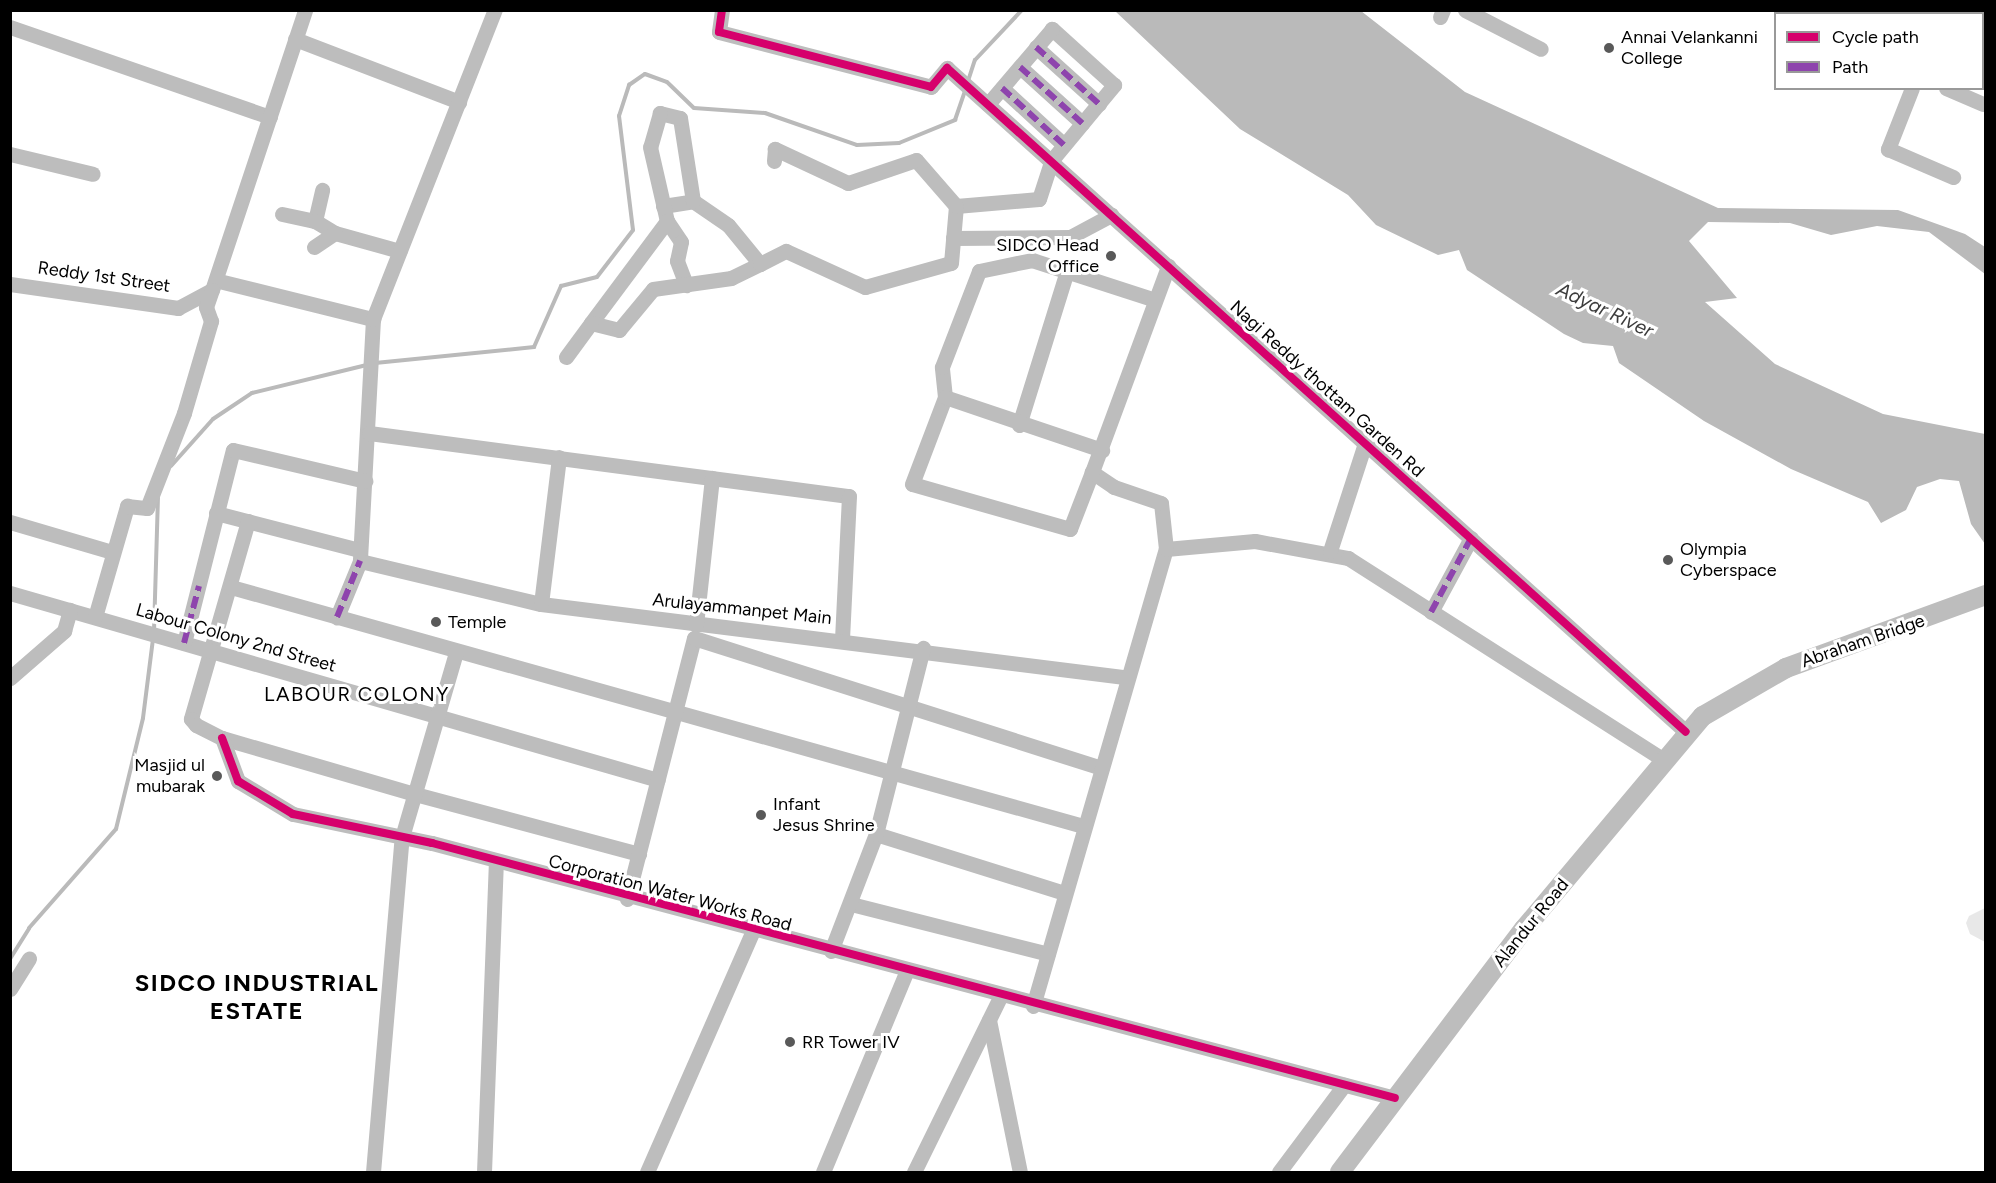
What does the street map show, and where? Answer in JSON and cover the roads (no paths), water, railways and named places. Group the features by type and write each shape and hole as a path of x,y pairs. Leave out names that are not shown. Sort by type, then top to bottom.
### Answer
{"main road":[{"name":"Abraham Bridge","path":"1741,690 1801,662 1986,595"},
{"name":"Alandur Road","path":"1340,1173 1395,1098 1686,732 1741,690"}],"street":[{"path":"95,617 127,506 147,508 184,413 211,321 206,307 215,286 304,10"},
{"path":"337,617 359,555 369,433 374,319 495,10"},
{"name":"Nagi Reddy thottam Garden Rd","path":"722,10 719,32 931,87 947,68 1686,732"},
{"path":"1465,10 1541,49"},
{"path":"10,27 270,117"},
{"path":"956,206 1039,199 1051,161 1114,85 1052,29 988,104"},
{"path":"295,39 459,102"},
{"path":"1036,47 1099,104"},
{"path":"1020,67 1082,123"},
{"path":"1002,88 1064,145"},
{"path":"1911,90 1887,149 1953,177"},
{"path":"1951,90 1983,104"},
{"path":"686,285 677,261 681,242 665,213 650,147 660,113 680,118 693,201 728,225 760,264"},
{"path":"591,323 619,330 654,289 731,278 786,251 865,287 951,263 956,206 916,160 848,183 775,149 774,161"},
{"path":"10,154 93,174"},
{"path":"315,221 322,190"},
{"path":"566,357 665,213 693,201"},
{"path":"282,214 315,221 334,233 400,251"},
{"path":"953,238 1070,237 1111,215"},
{"path":"314,247 334,233"},
{"path":"1152,299 1032,260 979,271 942,367 945,397 912,484 1070,529 1102,450 1152,299 1168,266"},
{"path":"1019,425 1067,271"},
{"name":"Reddy 1st Street","path":"10,284 178,308 215,286"},
{"path":"215,286 374,319"},
{"path":"945,397 1019,425 1102,450"},
{"path":"369,433 849,496 842,640"},
{"path":"1330,551 1365,443"},
{"path":"184,643 233,450 365,481"},
{"path":"541,604 559,457"},
{"path":"1034,1006 1124,677 1166,549 1161,503 1114,487 1092,472"},
{"path":"627,899 695,632 712,477"},
{"name":"Arulayammanpet Main","path":"216,513 359,555 541,604 695,632 842,640 923,648 1124,677"},
{"path":"248,521 231,587 191,719 222,738 415,794 639,854"},
{"path":"10,522 112,552"},
{"path":"1431,612 1471,538"},
{"path":"1166,549 1255,541 1330,551 1431,612 1664,760"},
{"path":"231,587 675,714 1083,826"},
{"name":"Labour Colony 2nd Street","path":"10,593 658,780"},
{"path":"10,678 27,666 64,631 70,610"},
{"path":"695,632 910,707 1099,767"},
{"path":"831,951 876,834 893,775 923,648"},
{"path":"373,1173 402,837 456,652"},
{"path":"10,662 27,666"},
{"name":"Corporation Water Works Road","path":"222,738 238,781 262,798 293,814 402,837 496,861 627,899 753,930 906,973 1395,1098"},
{"path":"876,834 1064,893"},
{"path":"484,1173 496,861"},
{"path":"850,904 1048,954"},
{"path":"647,1173 753,930"},
{"path":"10,989 29,958"},
{"path":"823,1173 906,973"},
{"path":"914,1173 1000,997"},
{"path":"988,1020 1020,1173"},
{"path":"1279,1173 1344,1085"}],"water":[{"name":"Adyar River","path":"1115,11 1361,11 1465,92 1718,208 1898,210 1965,234 1985,247 1985,274 1929,232 1877,226 1831,235 1790,223 1708,222 1689,241 1737,298 1705,302 1775,364 1883,414 1985,434 1985,544 1971,524 1959,481 1940,479 1917,487 1906,510 1881,523 1868,502 1791,469 1704,421 1619,363 1613,346 1583,343 1564,334 1467,270 1459,250 1438,255 1376,225 1348,195 1240,129"}],"waterway":[{"path":"968,81 975,60 1022,10"},
{"path":"375,363 534,347 561,286 597,277 633,230 619,116 629,85 645,74 667,82 694,108 765,113 857,145 899,143 955,120 965,91"},
{"path":"171,466 213,419 252,393 367,365"},
{"path":"154,631 158,498"},
{"path":"10,959 29,928 116,829 143,718 153,639"}],"place":[{"name":"Annai Velankanni College","path":"1609,48"},
{"name":"SIDCO Head Office","path":"1111,256"},
{"name":"Olympia Cyberspace","path":"1668,560"},
{"name":"Temple","path":"436,622"},
{"name":"Masjid ul mubarak","path":"217,776"},
{"name":"Infant Jesus Shrine","path":"761,815"},
{"name":"RR Tower IV","path":"790,1042"}],"district":[{"name":"LABOUR COLONY","path":"357,694"},
{"name":"SIDCO INDUSTRIAL ESTATE","path":"257,997"}]}
